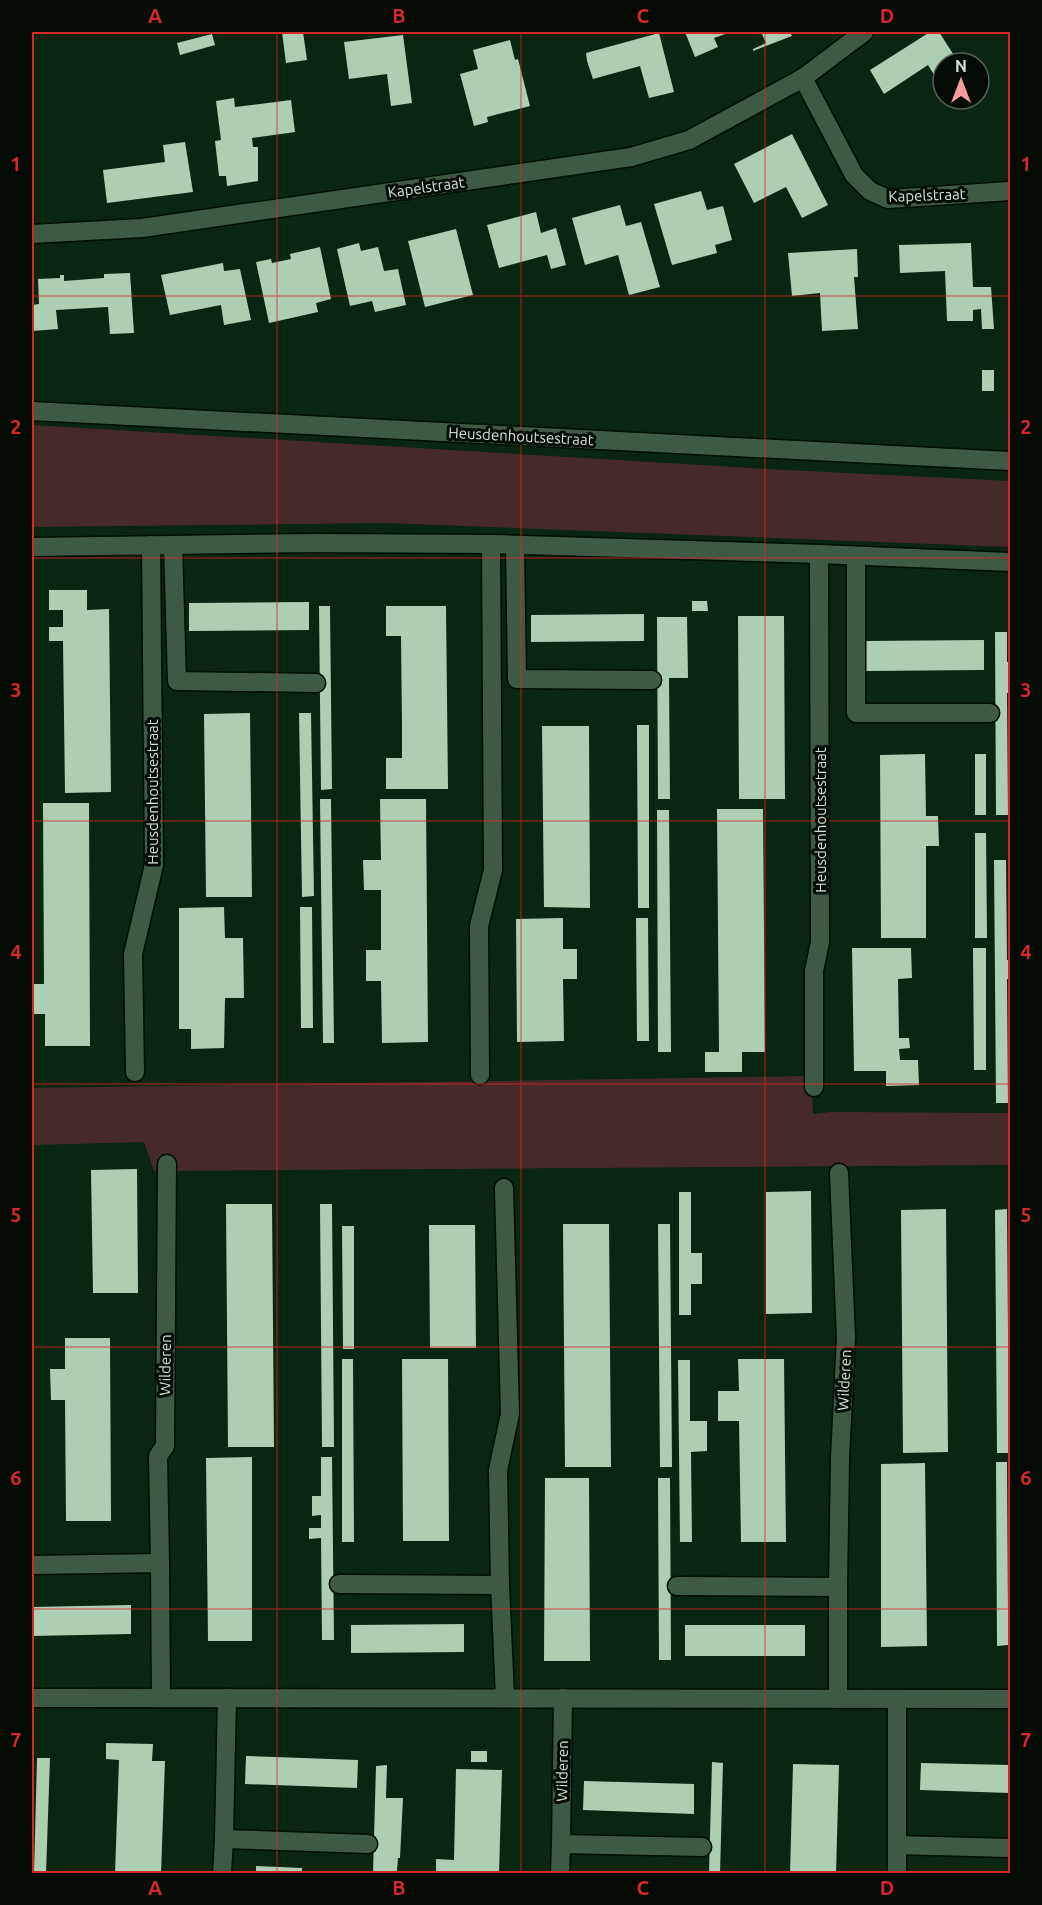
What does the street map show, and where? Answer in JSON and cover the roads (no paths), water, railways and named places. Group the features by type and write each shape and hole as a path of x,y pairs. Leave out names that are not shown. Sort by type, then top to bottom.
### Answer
{"street":[{"name":"Kapelstraat","path":"32,234 142,228 631,157 689,140 803,78 853,35"},
{"name":"Kapelstraat","path":"803,78 854,175 870,191 888,199 1011,191"},
{"name":"Heusdenhoutsestraat","path":"32,411 1011,461"},
{"path":"480,1075 479,926 493,870 491,544"},
{"path":"32,547 491,544 1011,562"},
{"name":"Heusdenhoutsestraat","path":"135,1072 133,954 154,865 151,545"},
{"path":"173,545 177,681 316,683"},
{"path":"515,545 517,679 652,680"},
{"name":"Heusdenhoutsestraat","path":"814,1086 814,971 820,942 819,554"},
{"path":"856,557 856,713 990,713"},
{"name":"Wilderen","path":"161,1698 158,1456 165,1446 167,1164"},
{"name":"Wilderen","path":"838,1699 840,1459 846,1337 840,1173"},
{"path":"504,1188 510,1414 498,1470 505,1698"},
{"path":"32,1565 160,1563"},
{"path":"339,1584 500,1584"},
{"path":"677,1586 838,1587"},
{"path":"32,1698 1011,1699"},
{"path":"222,1874 227,1698"},
{"name":"Wilderen","path":"560,1874 563,1698"},
{"path":"897,1699 897,1874"},
{"path":"224,1839 368,1844"},
{"path":"561,1844 702,1847"},
{"path":"897,1845 1011,1848"}]}
